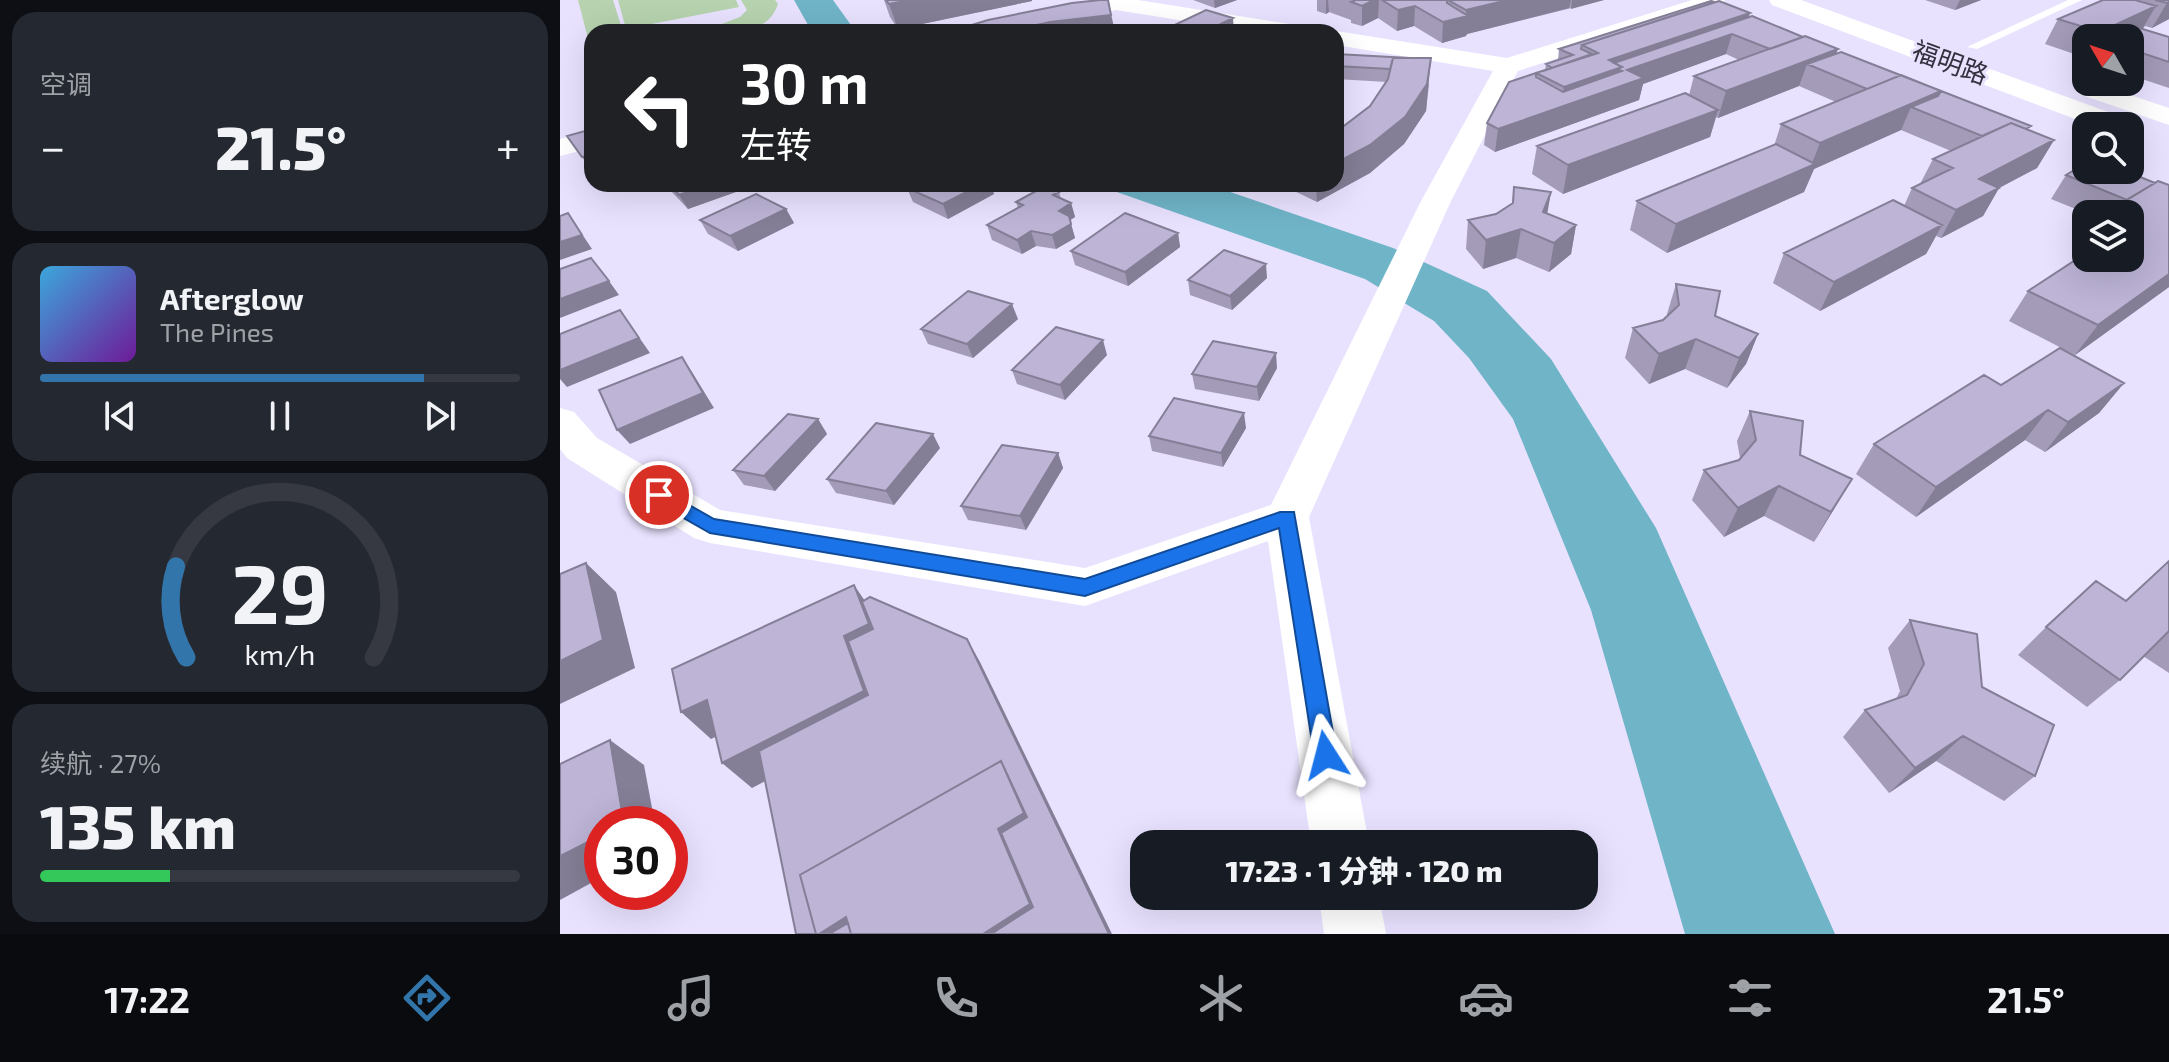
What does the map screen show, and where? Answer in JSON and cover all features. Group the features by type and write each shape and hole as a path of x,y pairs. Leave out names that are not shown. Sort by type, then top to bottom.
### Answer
{"main road":[{"name":"福明路","path":"1780,0 2082,112"},
{"name":"福明路","path":"1843,0 2169,117"},
{"path":"2144,135 2169,144"}],"street":[{"path":"1344,39 1508,66 1714,0"},
{"path":"1028,24 1116,3 1246,24"},
{"path":"1338,830 1287,517 1424,226 1508,66"},
{"path":"560,148 584,141"},
{"path":"560,422 582,448 710,526 1085,587 1287,517"},
{"path":"1351,910 1355,934"}],"lane":[{"path":"1973,47 2077,0"}],"green space":[{"path":"578,0 613,0 620,24 584,24"},
{"path":"618,0 736,0 739,7 652,24 625,24"},
{"path":"741,0 775,0 778,4 773,15 761,24 722,24 740,17 747,10"}],"water":[{"path":"794,0 833,0 850,24 808,24"},
{"path":"1117,192 1230,192 1393,248 1487,291 1551,359 1656,528 1835,934 1685,934 1591,610 1513,419 1469,358 1434,321 1365,279"}],"building":[{"path":"886,0 910,0 889,4"},
{"path":"1108,0 1111,15 1041,24 975,24 988,20 1072,3"},
{"path":"1374,0 1362,6 1351,2"},
{"path":"1382,0 1447,0 1468,16 1443,22 1415,6 1398,10"},
{"path":"1448,0 1508,0 1466,10"},
{"path":"2103,0 2135,0 2156,6 2117,24 2074,24 2058,19"},
{"path":"1719,1 1750,13 1609,60 1622,67 1564,87 1536,73 1598,53 1582,45"},
{"path":"1715,2 1582,45 1581,49 1592,54 1552,68 1546,64 1573,55 1559,49"},
{"path":"1206,10 1233,18 1221,24 1177,24"},
{"path":"1752,16 1803,37 1770,49 1732,34 1627,70 1644,78 1498,129 1487,123 1509,82 1536,73 1536,77 1563,92 1622,71 1617,69 1622,67 1614,63"},
{"path":"2144,29 2169,37 2169,62 2144,54"},
{"path":"1805,36 1838,49 1726,91 1694,76"},
{"path":"1841,52 1901,75 1867,89 1807,64"},
{"path":"1344,54 1410,58 1393,58 1390,69 1344,66"},
{"path":"1393,58 1431,58 1427,84 1405,117 1370,145 1344,159 1344,126 1370,106 1388,79"},
{"path":"1901,75 1941,91 1820,143 1781,124"},
{"path":"1936,89 2031,126 2026,129 2011,123 1982,136 1911,107 1938,96 1941,91"},
{"path":"1685,93 1718,110 1568,165 1537,146"},
{"path":"2011,123 2054,140 1979,179 1999,188 1956,210 1912,188 1953,168 1933,159"},
{"path":"584,131 584,156 582,157 567,136"},
{"path":"1776,144 1815,164 1676,224 1637,201"},
{"path":"2144,179 2155,183 2127,200 2088,184 2144,184"},
{"path":"2158,181 2169,185 2169,274 2098,325 2028,291 2072,262 2072,272 2144,272 2144,200 2126,200"},
{"path":"1514,187 1551,192 1543,212 1576,225 1554,243 1521,229 1486,240 1468,220 1496,214 1513,203"},
{"path":"916,192 966,192 943,204"},
{"path":"1034,192 1059,192 1053,195 1071,203 1059,211 1069,216 1071,224 1052,235 1031,231 1017,240 987,225 1023,205 1016,202"},
{"path":"756,194 786,209 730,236 700,220"},
{"path":"1893,200 1942,225 1834,282 1784,253"},
{"path":"568,213 582,235 560,242 560,216"},
{"path":"1125,213 1178,233 1125,272 1071,251"},
{"path":"1224,250 1266,264 1230,296 1188,280"},
{"path":"591,258 609,281 560,299 560,269"},
{"path":"1676,284 1720,291 1715,316 1758,334 1739,358 1696,339 1659,354 1633,328 1663,320 1679,305"},
{"path":"968,291 1012,304 967,344 921,329"},
{"path":"620,310 639,338 560,370 560,334"},
{"path":"1056,327 1103,340 1060,385 1012,370"},
{"path":"1213,341 1276,353 1257,387 1192,374"},
{"path":"2060,348 2124,383 2068,422 2048,410 1936,487 1874,444 1984,375 2001,385"},
{"path":"682,357 703,393 617,430 599,390"},
{"path":"1174,398 1244,413 1221,453 1149,436"},
{"path":"1750,411 1803,421 1800,455 1852,479 1831,512 1779,486 1738,508 1704,470 1739,460 1756,440"},
{"path":"788,414 818,419 764,476 733,470"},
{"path":"876,423 933,434 886,491 827,479"},
{"path":"1002,445 1058,453 1020,516 961,506"},
{"path":"2169,561 2169,631 2120,680 2046,627 2096,581 2126,601"},
{"path":"586,563 603,640 560,661 560,574"},
{"path":"854,585 869,624 844,636 864,691 722,763 707,700 681,712 672,669"},
{"path":"870,597 967,639 1109,934 991,934 1033,907 1001,833 1027,817 1001,761 800,875 816,934 796,934 759,751 868,695 848,641 873,629 862,602"},
{"path":"1910,620 1977,634 1982,687 2054,725 2035,776 1963,736 1915,768 1865,710 1907,695 1924,664"},
{"path":"610,740 621,806 584,806 584,844 560,856 560,764"},
{"path":"1001,761 1024,813 998,829 1030,904 983,934 851,934 846,917 816,934 800,875"},
{"path":"848,923 851,934 829,934"}],"route":[{"path":"659,495 710,526 1085,587 1287,517 1326,755"}]}
